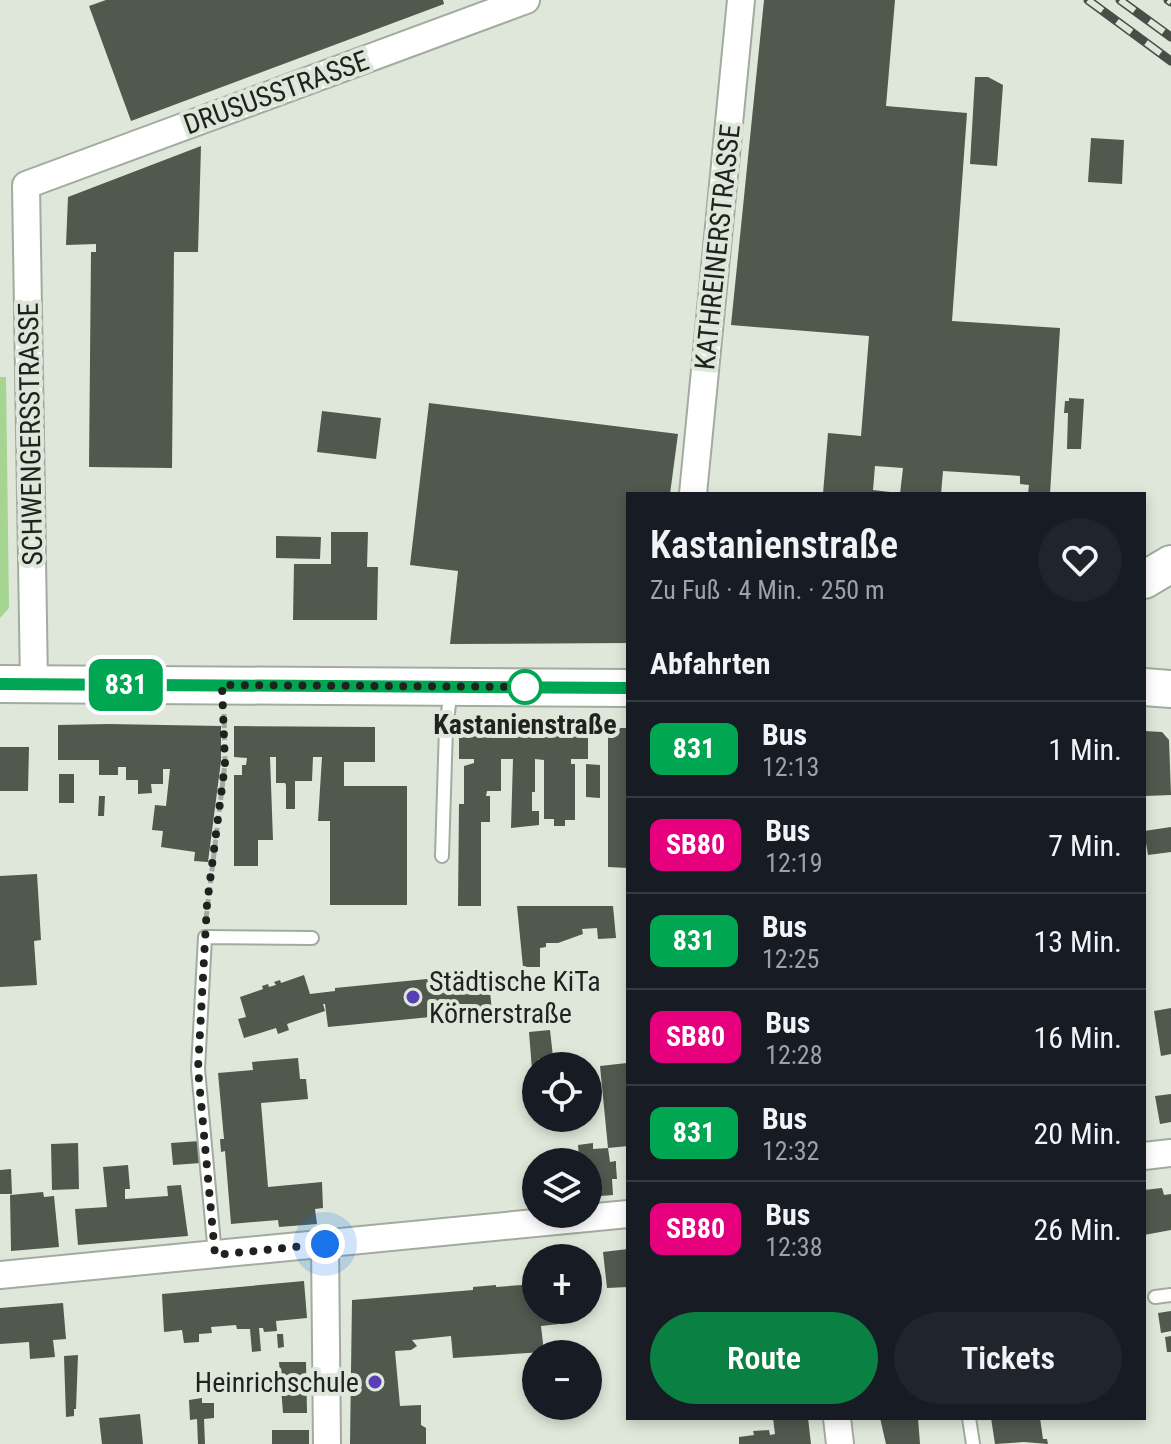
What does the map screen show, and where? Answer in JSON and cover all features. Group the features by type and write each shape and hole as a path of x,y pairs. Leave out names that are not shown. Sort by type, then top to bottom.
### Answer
{"main road":[{"path":"1146,579 1171,564"},
{"path":"17,684 626,688"}],"street":[{"name":"DRUSUSSTRASSE","path":"26,185 526,0"},
{"name":"KATHREINERSTRASSE","path":"693,492 741,0"},
{"name":"SCHWENGERSSTRASSE","path":"17,684 26,185"},
{"path":"1146,1156 1171,1153"},
{"path":"0,1275 626,1214"},
{"path":"325,1244 327,1444"},
{"path":"837,1420 840,1444"}],"lane":[{"path":"442,856 446,727 451,687"},
{"path":"215,1255 198,1069 205,937 312,938"},
{"path":"1155,1297 1171,1295"},
{"path":"969,1420 973,1444"}],"path":[{"path":"205,937 225,764 222,685"}],"green space":[{"path":"0,377 6,377 9,608 0,618"}],"building":[{"path":"106,0 443,0 444,4 131,121 89,6"},
{"path":"764,0 895,0 886,106 967,113 952,321 1060,328 1050,492 1028,492 1029,485 1020,484 1020,476 943,471 941,492 900,492 903,468 875,466 873,490 890,492 823,492 828,433 861,436 869,336 731,325"},
{"path":"975,77 988,77 1003,85 997,166 970,164"},
{"path":"1091,138 1124,140 1122,184 1088,182"},
{"path":"201,146 198,252 174,252 172,468 89,467 91,252 96,252 96,244 66,245 68,197"},
{"path":"1069,398 1084,399 1081,449 1067,449 1068,413 1064,413 1065,401"},
{"path":"429,403 678,434 670,492 626,492 626,643 450,644 458,571 410,565"},
{"path":"322,411 381,418 376,459 317,452"},
{"path":"331,532 368,532 367,567 378,567 377,620 293,620 294,564 331,564"},
{"path":"276,536 321,537 320,559 276,558"},
{"path":"58,725 221,726 221,761 208,862 194,861 195,852 161,847 163,831 152,830 155,805 166,806 170,769 163,769 163,784 151,784 152,793 138,794 138,780 126,780 126,767 118,767 118,775 99,775 99,760 58,760"},
{"path":"234,726 375,727 375,762 344,762 344,786 407,786 407,905 330,905 330,821 318,821 322,757 313,757 312,781 295,781 295,809 286,809 286,785 276,783 276,757 270,757 273,840 258,840 258,866 234,866 234,775 242,775 242,765 246,765 247,758 234,757"},
{"path":"459,727 588,728 588,759 571,759 571,764 575,764 575,820 565,820 565,826 554,826 554,819 544,819 544,760 535,759 532,811 539,811 539,825 511,828 513,759 501,759 501,791 487,791 486,796 490,796 490,822 481,822 481,906 458,906 459,804 464,804 464,766 474,763 474,759 459,759"},
{"path":"608,728 626,728 626,868 608,867"},
{"path":"1146,731 1162,732 1169,740 1171,795 1146,796"},
{"path":"0,747 29,747 28,791 0,791"},
{"path":"586,764 600,765 600,798 586,797"},
{"path":"59,774 74,774 74,803 59,803"},
{"path":"99,796 105,796 104,816 98,816"},
{"path":"1171,827 1171,852 1148,855 1146,831"},
{"path":"37,874 41,940 34,941 37,985 0,987 0,876"},
{"path":"517,906 613,906 616,938 598,939 597,928 582,929 583,934 558,943 546,943 546,947 540,948 540,967 523,967"},
{"name":"Städtische KiTa Körnerstraße","path":"488,973 492,1011 328,1027 325,1004 323,1004 325,1011 287,1024 289,1030 278,1034 276,1028 244,1038 238,1019 246,1017 240,997 263,989 262,986 268,984 269,987 276,985 274,982 280,980 281,983 304,975 310,994 335,991 335,988"},
{"path":"1171,1008 1171,1054 1161,1056 1154,1011"},
{"path":"550,1030 552,1052 531,1052 529,1032"},
{"path":"298,1058 300,1079 306,1079 308,1099 261,1103 268,1187 322,1182 323,1208 315,1209 317,1224 279,1227 278,1220 231,1224 225,1151 221,1152 220,1139 224,1139 218,1073 253,1070 252,1062"},
{"path":"626,1063 626,1146 608,1148 602,1066"},
{"path":"1171,1094 1171,1122 1160,1124 1155,1096"},
{"path":"200,1141 201,1163 173,1165 171,1143"},
{"path":"78,1143 79,1189 52,1190 51,1144"},
{"path":"593,1143 593,1148 578,1148 578,1145"},
{"path":"602,1148 608,1148 610,1162 616,1161 617,1179 612,1179 613,1195 602,1196"},
{"path":"128,1165 130,1189 125,1189 125,1199 168,1196 167,1186 181,1185 188,1236 78,1245 75,1209 107,1207 103,1167"},
{"path":"11,1169 12,1194 0,1194 0,1170"},
{"path":"1162,1188 1164,1195 1171,1194 1171,1230 1146,1235 1146,1190"},
{"path":"43,1192 44,1197 54,1196 59,1247 11,1251 10,1195"},
{"path":"626,1249 626,1287 607,1288 603,1252"},
{"path":"304,1281 307,1318 276,1321 277,1331 264,1332 263,1328 259,1328 261,1351 252,1352 250,1329 237,1329 236,1325 211,1327 212,1333 199,1334 199,1342 184,1343 182,1330 164,1332 162,1294"},
{"name":"Heinrichschule","path":"522,1285 522,1324 559,1324 541,1326 543,1340 522,1340 522,1353 453,1358 451,1336 412,1340 417,1346 411,1350 395,1351 400,1406 421,1405 421,1425 426,1428 426,1444 350,1444 352,1300"},
{"path":"63,1303 66,1339 53,1340 55,1357 30,1359 29,1342 0,1344 0,1308"},
{"path":"1171,1311 1171,1331 1161,1333 1158,1313"},
{"path":"277,1334 283,1334 284,1347 278,1348"},
{"path":"1171,1336 1171,1352 1167,1352 1165,1337"},
{"path":"78,1355 76,1409 74,1416 66,1417 64,1356"},
{"path":"279,1362 306,1362 307,1413 283,1413"},
{"path":"202,1398 202,1403 214,1403 214,1418 204,1419 205,1444 198,1444 197,1419 190,1420 189,1400"},
{"path":"140,1414 143,1444 102,1444 99,1418"},
{"path":"773,1420 808,1420 811,1444 739,1444 739,1437 754,1435 753,1431 769,1430 770,1435 775,1434"},
{"path":"880,1420 918,1420 920,1444 886,1444"},
{"path":"991,1420 1040,1420 1043,1439 1047,1439 1048,1444 1024,1442 995,1444"},
{"path":"272,1430 309,1430 309,1444 272,1444"}],"railway":[{"path":"1088,0 1171,61"},
{"path":"1120,0 1171,37"}],"bus line":[{"name":"831","path":"0,684 626,688"}],"place":[{"name":"Kastanienstraße","path":"525,687"},
{"name":"Städtische KiTa Körnerstraße","path":"413,997"},
{"name":"Heinrichschule","path":"375,1382"}],"route":[{"path":"325,1244 215,1255 198,1069 207,904 225,764 222,685 540,687 525,687"}]}
